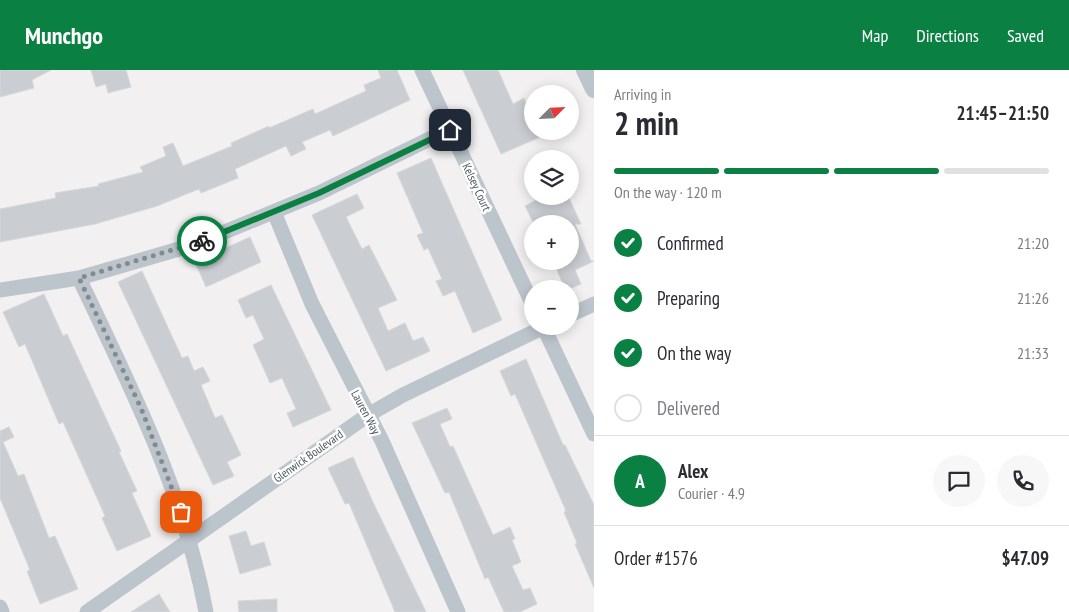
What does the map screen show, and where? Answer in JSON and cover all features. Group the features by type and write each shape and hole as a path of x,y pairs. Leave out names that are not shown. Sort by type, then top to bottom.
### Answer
{"street":[{"name":"Kelsey Court","path":"422,70 524,286"},
{"path":"585,70 594,89"},
{"path":"0,290 79,278 193,245 274,212 450,130"},
{"name":"Lauren Way","path":"274,212 312,304 368,415 458,612"},
{"path":"79,278 141,408 175,492 189,539 206,612"},
{"path":"579,311 594,304"},
{"name":"Glenwick Boulevard","path":"87,612 368,415 404,395 528,335"},
{"path":"548,335 594,434"},
{"path":"0,607 2,612"}],"building":[{"path":"0,70 51,70 32,80 34,88 0,97"},
{"path":"91,70 126,70 131,87 108,93 106,84 96,87"},
{"path":"378,70 397,70 410,100 333,136 330,130 302,142 306,149 291,156 286,146 235,169 238,178 201,193 199,189 157,206 95,224 0,242 0,209 56,198 55,193 99,186 98,184 143,172 140,167 166,156 163,147 173,143 183,166 232,146 231,143 269,126 269,128 313,109 315,114 366,91 364,85 381,78"},
{"path":"463,70 498,70 513,104 524,98 524,140 533,140 501,154"},
{"path":"431,158 502,320 473,333 455,291 443,296 436,281 442,279 428,248 424,250 417,235 423,233 397,173"},
{"path":"357,194 364,208 346,217 362,249 369,245 397,300 378,308 388,331 405,323 413,341 423,337 430,351 386,371 312,215"},
{"path":"572,205 577,215 530,215 525,206"},
{"path":"579,233 591,261 594,261 579,268"},
{"path":"250,237 261,262 206,287 195,262"},
{"path":"557,270 575,270 581,284 579,285 579,280 561,280"},
{"path":"142,271 182,358 188,356 194,371 203,367 210,381 201,385 215,418 222,415 241,455 227,462 234,476 213,485 118,282"},
{"path":"271,285 331,410 293,427 287,413 296,409 282,378 270,383 253,345 264,339 253,315 246,318 238,300"},
{"path":"44,294 63,336 67,334 121,451 119,452 137,491 132,493 151,536 117,551 102,518 105,516 63,422 59,424 25,344 19,347 3,312"},
{"path":"526,359 563,445 565,445 594,505 594,588 575,544 577,543 564,512 566,511 515,394 511,396 500,371"},
{"path":"447,408 452,419 440,424 450,447 453,446 493,535 510,527 515,539 512,540 521,562 512,566 523,590 530,588 537,604 520,612 504,612 488,577 485,579 449,492 445,493 412,423"},
{"path":"9,427 14,437 3,442 18,476 24,474 49,538 55,536 78,589 40,604 27,571 30,570 0,498 0,431"},
{"path":"353,457 426,612 395,612 349,503 345,504 328,468"},
{"path":"246,531 251,546 264,542 271,565 240,574 229,536"},
{"path":"159,594 170,612 131,612"},
{"path":"277,599 277,612 239,612 238,601"}],"way so far":[{"path":"181,512 141,408 79,278 202,241"}],"route":[{"path":"202,241 319,193 450,130"}]}
